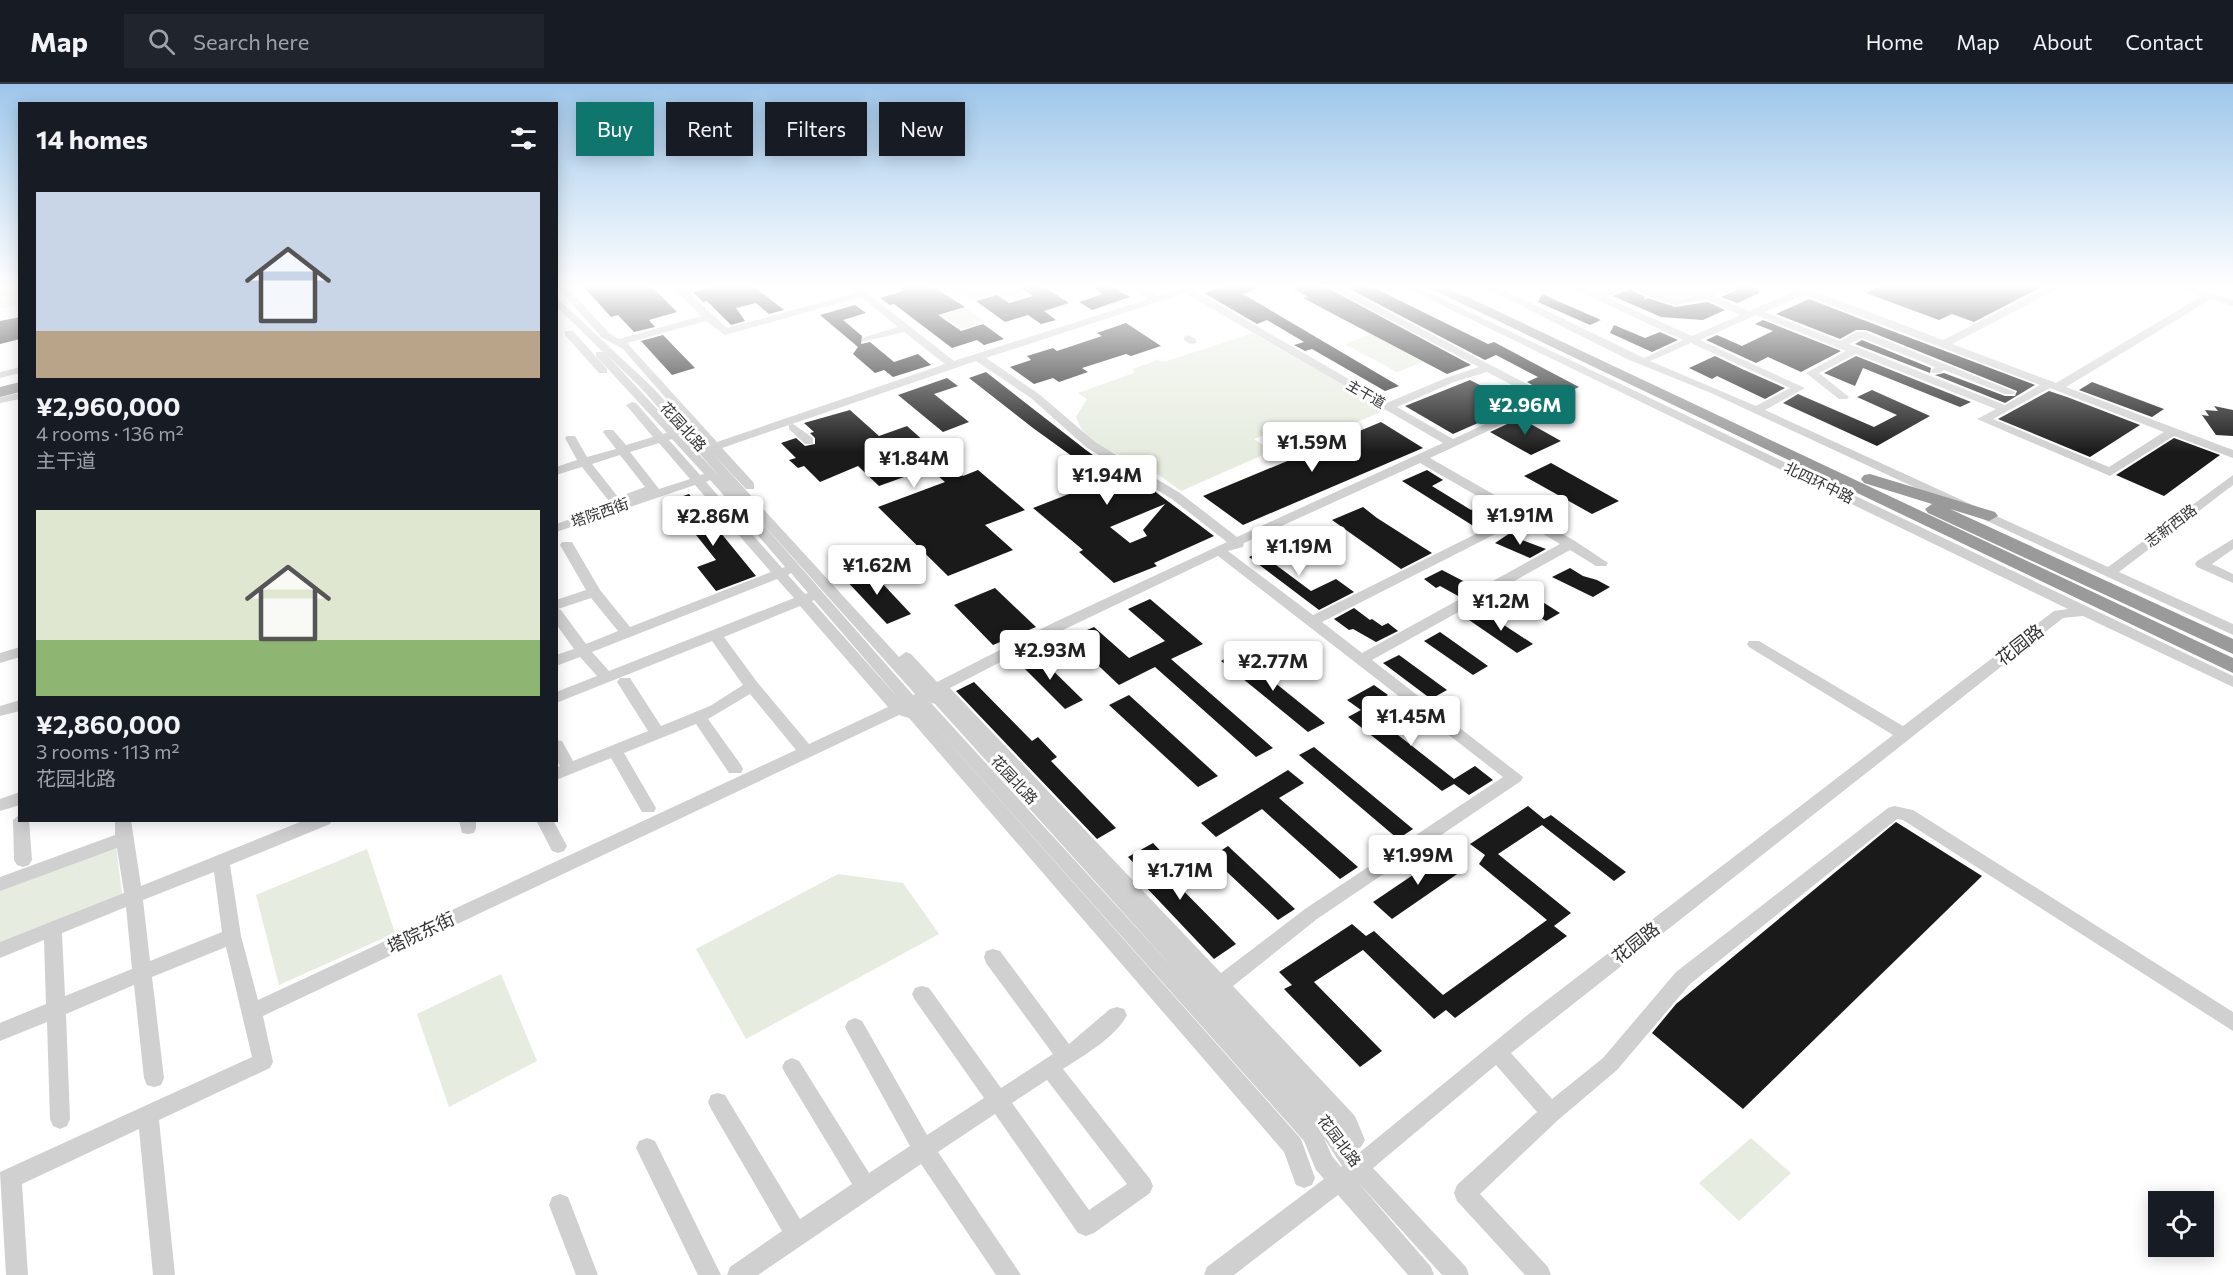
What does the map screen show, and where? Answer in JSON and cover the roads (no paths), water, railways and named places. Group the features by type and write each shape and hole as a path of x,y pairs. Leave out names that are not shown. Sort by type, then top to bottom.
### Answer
{"highway":[{"name":"北四环中路","path":"1551,341 1865,484 2233,647"},
{"name":"北四环中路","path":"1571,341 2233,666"},
{"path":"0,381 18,376"},
{"path":"0,387 18,382"},
{"path":"0,392 18,388"},
{"path":"1865,484 1953,547"},
{"path":"1865,484 1989,516"}],"street":[{"path":"576,341 667,436 810,597 917,699"},
{"name":"花园北路","path":"588,341 667,436"},
{"name":"花园北路","path":"598,341 709,448"},
{"path":"616,341 627,347 709,448 808,553 917,699 914,714 1293,1146 1304,1178"},
{"path":"619,342 624,341"},
{"path":"921,341 952,365"},
{"path":"709,448 887,391 952,365 1028,341"},
{"name":"主干道","path":"1273,341 1453,444"},
{"path":"1435,341 1488,368"},
{"name":"北四环中路","path":"1521,341 2233,682"},
{"path":"1598,341 1631,357 1715,391"},
{"path":"1609,341 2233,630"},
{"path":"1648,358 1689,341"},
{"path":"1696,341 1798,388"},
{"path":"1827,341 1854,351 1861,351 2006,409"},
{"path":"1840,345 1848,341"},
{"path":"1878,341 2009,392"},
{"path":"1934,341 2233,454"},
{"path":"1943,344 1950,341"},
{"path":"2132,341 2053,386 1983,419 2110,472 2173,431"},
{"path":"1756,410 1798,388 1811,373 1854,351"},
{"path":"976,357 1035,396 1091,445 1176,496 1238,544"},
{"path":"1925,377 1943,366"},
{"path":"1388,407 1450,380 1488,368"},
{"name":"塔院东街","path":"252,1012 807,752 1220,551 1548,399 1488,368"},
{"path":"0,375 18,370"},
{"path":"1811,373 1843,397"},
{"path":"0,400 18,396"},
{"path":"793,427 810,441"},
{"path":"571,438 584,462 615,502 653,489 609,432"},
{"path":"558,470 667,436"},
{"path":"1421,458 1601,563"},
{"name":"塔院西街","path":"558,527 705,478"},
{"name":"志新西路","path":"2109,573 2233,479"},
{"path":"1311,622 1522,516"},
{"path":"2233,543 2202,564 2233,579"},
{"path":"1360,660 1570,544"},
{"path":"567,545 594,592 627,633"},
{"path":"1220,551 1515,777 1311,914 1212,987 1348,1123 1354,1140"},
{"path":"558,660 787,571"},
{"path":"558,604 594,592"},
{"path":"2047,592 2058,605 2059,615 2087,611"},
{"path":"558,697 810,597"},
{"name":"花园路","path":"1215,1275 1358,1167 1497,1052 2059,615"},
{"path":"558,616 583,651 607,678"},
{"path":"715,635 752,686 807,752"},
{"path":"1754,644 1904,734"},
{"path":"0,658 18,653"},
{"path":"625,682 658,733"},
{"path":"558,753 563,772 715,710 752,686"},
{"name":"花园北路","path":"917,699 940,700 1212,987 1325,1121 1342,1150 1458,1275"},
{"name":"花园北路","path":"917,699 1311,1134 1324,1163 1423,1275"},
{"path":"0,711 18,706"},
{"path":"699,717 735,769"},
{"path":"615,751 648,808"},
{"path":"0,805 18,799"},
{"path":"1540,1275 1465,1193 1551,1113 1610,1064 1683,978 1894,812 1907,814 2233,1022"},
{"path":"21,822 24,860"},
{"path":"123,822 134,897 154,1078"},
{"path":"0,950 319,822"},
{"path":"545,822 558,846"},
{"path":"0,884 124,838"},
{"path":"17,1275 6,1180 263,1062 232,936 221,863"},
{"path":"53,928 60,1119"},
{"path":"0,1032 232,936"},
{"path":"922,994 1086,1225 1142,1186 1058,1062 993,957"},
{"path":"738,1275 866,1187 1088,1042 1117,1015"},
{"path":"855,1027 924,1150 1010,1275"},
{"path":"1497,1052 1551,1113"},
{"path":"792,1067 866,1187"},
{"path":"718,1102 796,1234"},
{"path":"148,1115 164,1275"},
{"path":"647,1148 710,1275"},
{"path":"560,1205 587,1275"}]}
